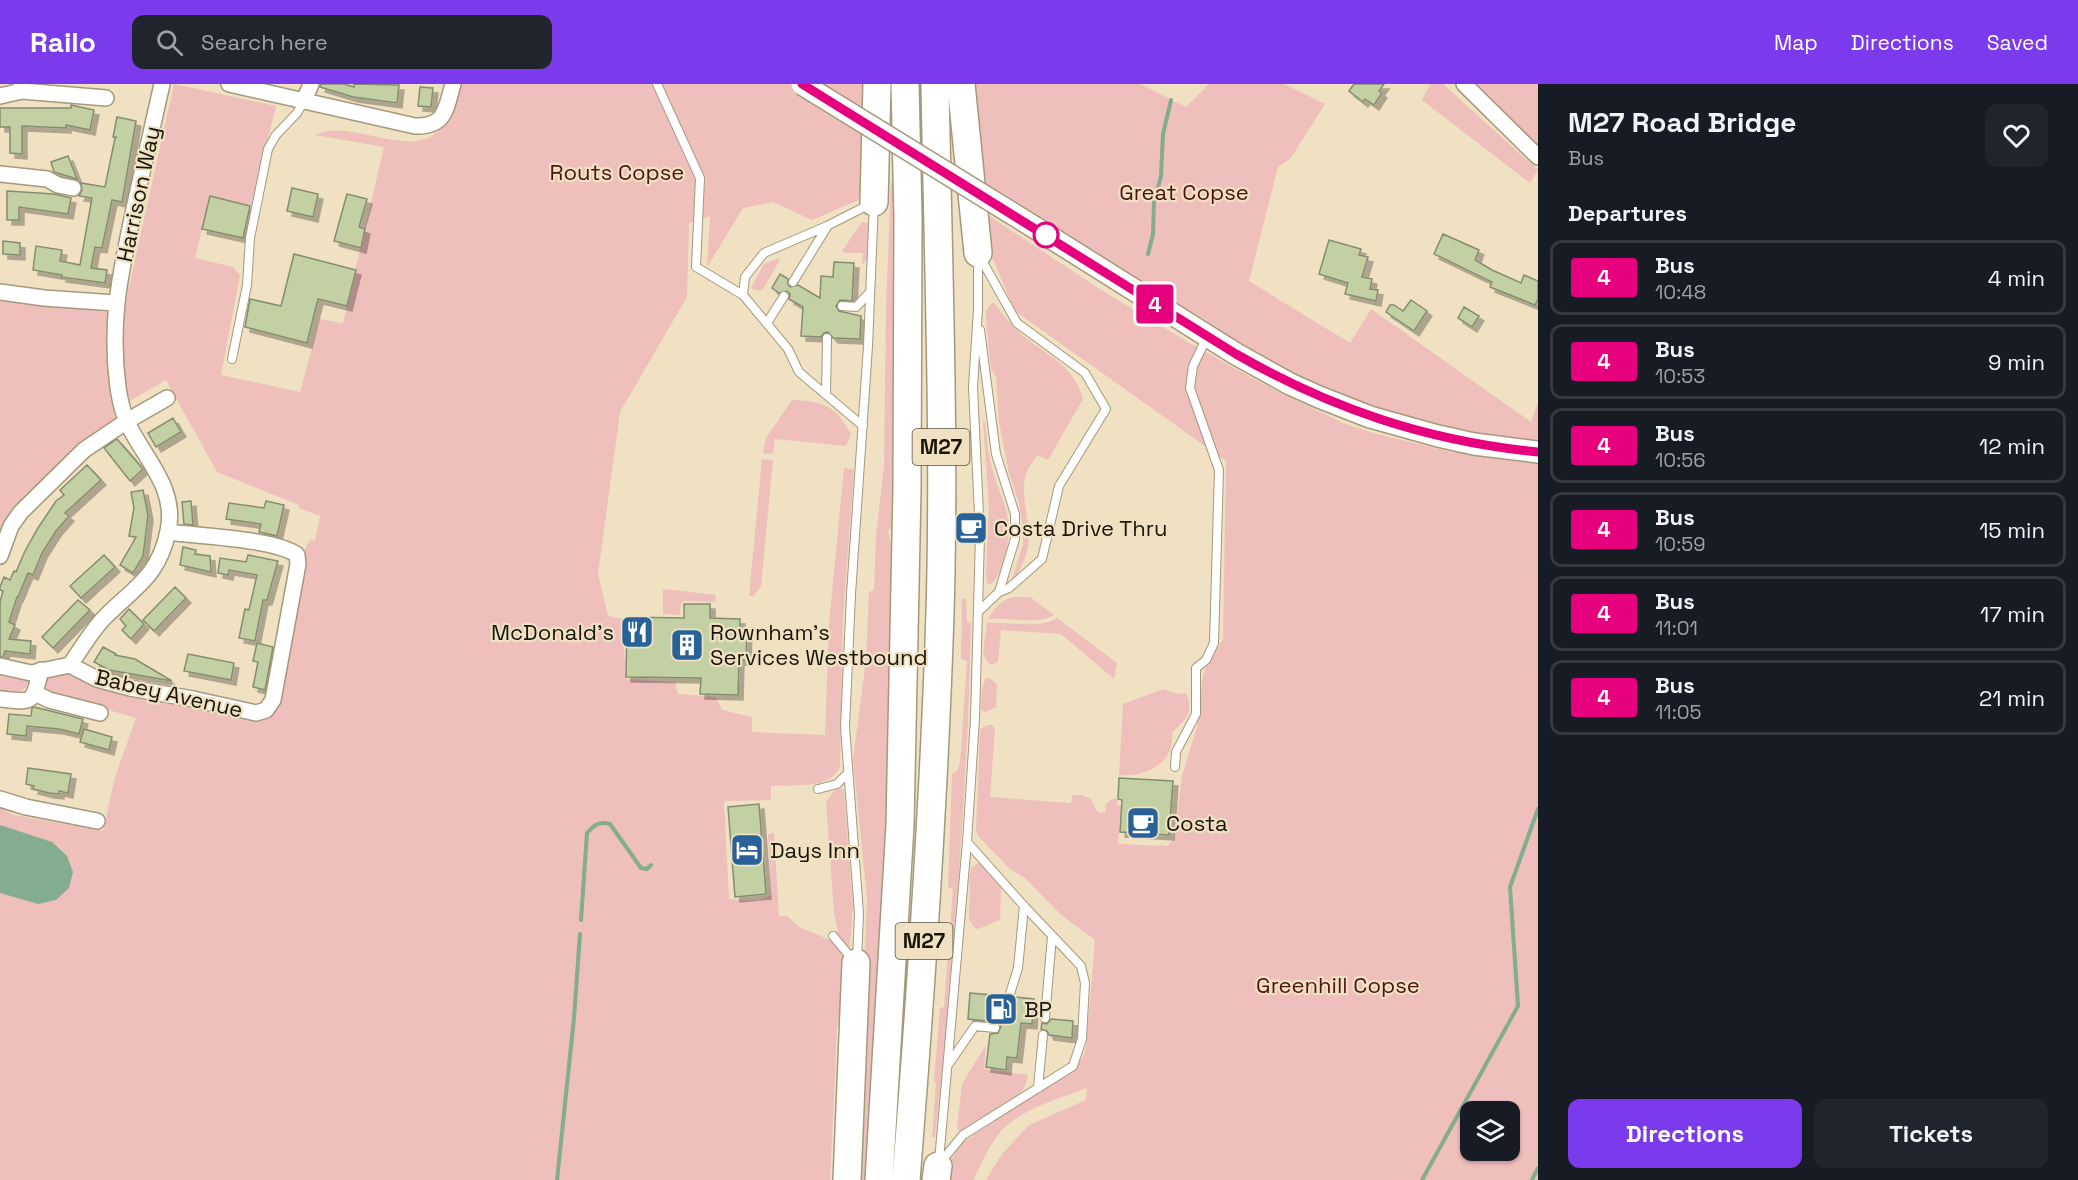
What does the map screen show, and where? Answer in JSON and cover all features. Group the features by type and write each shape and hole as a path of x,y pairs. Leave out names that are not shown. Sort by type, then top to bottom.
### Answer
{"highway":[{"path":"873,202 877,84"},
{"name":"M27","path":"879,1180 900,813 907,489 908,217 905,84"},
{"name":"M27","path":"906,1180 923,965 940,612 941,396 935,84"},
{"path":"962,84 978,253"},
{"path":"847,1180 856,963"}],"street":[{"name":"Harrison Way","path":"70,664 104,618 132,594 154,570 170,522 168,499 157,470 127,421 118,392 114,351 115,303 162,84"},
{"path":"229,84 426,127 436,123 445,114 453,84"},
{"path":"304,101 311,84"},
{"path":"802,84 1290,384 1351,410 1407,429 1474,444 1538,452"},
{"path":"1464,84 1538,158"},
{"path":"0,96 21,87 106,98"},
{"path":"0,174 47,179 58,185 72,188"},
{"path":"0,292 115,303"},
{"path":"0,556 11,526 21,512 84,450 167,398"},
{"name":"Babey Avenue","path":"70,664 97,679 130,688 256,713 266,710 273,700 296,574 297,555 289,549 246,541 168,532"},
{"path":"0,666 31,673 70,664"},
{"path":"0,699 21,702 30,699 35,693 41,670"},
{"path":"35,693 49,699 100,712"},
{"path":"0,799 26,807 97,821"}],"lane":[{"path":"657,84 699,178 696,267 743,295 788,349 799,372 863,426"},
{"path":"232,359 247,285 250,238 268,149 276,135 297,113 304,101"},
{"path":"743,295 745,277 764,253 827,226 873,202 863,426 845,727 859,914 856,963"},
{"path":"793,282 827,226"},
{"path":"937,1173 968,842 980,610 980,536 973,387 978,309 978,253"},
{"path":"978,253 1017,323 1085,373 1106,408 1059,486 1042,559 1010,588 999,592 980,610"},
{"path":"842,306 856,307 870,292"},
{"path":"767,323 784,296"},
{"path":"978,309 996,454 1015,514 1015,539 999,592"},
{"path":"1176,767 1176,752 1196,714 1196,668 1206,660 1214,643 1219,470 1190,388 1193,366 1207,335"},
{"path":"826,394 827,338"},
{"path":"818,789 837,784 848,773"},
{"path":"937,1173 963,1135 1073,1066 1082,1039 1085,983 1081,966 968,842"},
{"path":"1009,997 1018,968 1024,906"},
{"path":"833,936 856,963"},
{"path":"1046,1018 1052,936"},
{"path":"948,1066 975,1026 996,1028"},
{"path":"1038,1088 1043,1035"}],"green space":[{"name":"Routs Copse","path":"174,84 276,106 251,206 210,196 195,258 233,267 240,275 221,375 300,392 320,319 343,323 384,147 315,135 330,131 347,131 401,141 418,141 432,136 444,124 458,84 870,84 868,196 812,220 773,202 743,208 707,267 710,216 689,223 687,297 620,412 598,574 608,616 622,619 626,679 675,682 678,694 716,697 722,710 752,717 752,732 825,735 829,624 844,468 854,470 843,617 840,767 836,774 820,782 771,786 771,800 724,801 729,899 758,901 771,895 768,834 774,833 779,916 787,916 799,927 830,940 838,931 834,913 826,802 834,791 841,788 844,791 853,907 849,955 837,1028 830,1180 0,1180 0,808 14,815 103,831 115,777 136,718 44,691 45,678 61,672 109,689 256,717 287,664 305,559 303,553 310,540 315,541 320,516 299,508 299,505 217,472 166,380 128,402 121,365 121,323"},
{"name":"Great Copse","path":"976,84 1140,84 1186,107 1209,84 1284,84 1325,104 1291,158 1278,167 1249,281 1350,343 1371,309 1531,422 1538,402 1538,446 1490,441 1334,397 1224,340 1207,321 1196,314 1187,313 1062,236 1058,227 983,182"},
{"path":"1430,84 1443,84 1538,170 1530,183 1422,100"},
{"path":"1473,84 1538,84 1538,148"},
{"path":"891,181 895,181 895,527 888,530 895,563 886,843 866,1180 858,1180 867,898 853,759 866,660 869,592 874,590 876,536 884,467 886,308"},
{"name":"Greenhill Copse","path":"985,213 1098,288 1188,342 1261,383 1343,423 1373,433 1447,451 1538,464 1538,1180 986,1180 1002,1154 1029,1125 1086,1100 1087,1088 1035,1108 1007,1125 992,1144 973,1180 947,1180 950,1163 960,1144 1071,1071 1083,1057 1086,1047 1095,940 1060,914 1026,879 1010,869 978,836 976,830 980,731 988,725 992,725 995,729 990,797 1071,803 1072,795 1082,795 1091,799 1098,813 1106,812 1105,805 1112,799 1117,799 1117,805 1121,805 1118,844 1167,846 1174,839 1182,776 1197,727 1203,675 1223,639 1226,461 1015,311 986,243"},
{"path":"862,222 868,223 869,230 868,259 862,264 863,253 842,251"},
{"path":"781,258 763,289 758,291 751,288 764,264"},
{"path":"0,300 109,312 121,418 0,545"},
{"path":"991,303 994,303 1026,338 1063,366 1078,385 1083,399 1048,460 1037,455 1027,471 1024,499 1028,546 1014,581 1012,578 1023,545 1022,522 999,422 996,376 991,369 986,311"},
{"path":"792,400 820,404 833,411 851,434 846,446 775,439 773,454 763,453 766,438"},
{"path":"983,421 993,473 1005,508 1009,530 1003,562 991,584 987,583 986,573 989,508"},
{"path":"762,459 773,460 761,586 754,596 749,596"},
{"path":"663,589 716,595 715,602 684,601 681,603 680,615 663,614"},
{"path":"1016,597 1030,597 1054,615 1039,620 988,619 996,607"},
{"path":"962,599 966,599 967,622 971,623 968,726 959,872 943,1063 935,1137 932,1137 940,1008 944,1007 953,889 948,888 952,774 957,771 960,763 967,661 961,659"},
{"path":"1057,618 1117,663 1114,679 1061,634 1001,630 998,662 992,665 987,662 983,653 987,623 1041,624"},
{"path":"0,673 29,679 27,686 20,693 0,691"},
{"path":"986,678 997,684 996,707 985,712 981,710 982,688"},
{"path":"1163,689 1177,694 1186,693 1189,700 1189,711 1185,720 1172,733 1169,753 1148,771 1119,775 1123,704"},
{"path":"982,863 1001,888 1000,920 978,929 969,919 970,872 972,867"},
{"path":"986,1045 984,1069 1028,1075 1026,1084 1022,1091 966,1130 959,1131 957,1128 962,1084"}],"shaded area":[{"path":"0,825 52,842 67,856 73,872 69,888 56,900 38,904 0,893"}],"building":[{"path":"321,84 344,84 354,87 354,84 399,85 397,103 353,97 320,87"},
{"path":"1354,84 1384,84 1379,91 1382,93 1374,105 1365,99 1363,102 1349,91"},
{"path":"420,87 433,88 431,107 418,106"},
{"path":"71,105 94,110 90,130 66,125 66,128 22,126 22,154 10,153 10,127 0,127 0,108 71,108"},
{"path":"117,117 136,121 122,202 112,200 102,248 95,247 91,268 107,270 105,283 61,277 62,275 33,270 36,246 62,250 60,261 80,265 92,198 79,196 82,190 81,183 105,187 117,137 113,137"},
{"path":"68,156 77,179 54,172 51,162"},
{"path":"292,188 318,194 313,217 287,211"},
{"path":"7,191 54,194 71,198 68,214 19,207 19,220 7,220"},
{"path":"347,194 367,199 359,227 365,229 361,248 334,241"},
{"path":"210,196 250,206 243,238 202,229"},
{"path":"1443,234 1479,250 1475,260 1492,270 1521,283 1524,275 1538,281 1538,299 1535,305 1490,287 1492,282 1434,254"},
{"path":"1329,240 1361,249 1359,255 1368,257 1362,277 1372,279 1370,289 1378,290 1376,301 1345,294 1348,283 1319,274"},
{"path":"3,241 20,243 20,255 3,254"},
{"path":"294,254 356,270 347,306 318,299 307,343 245,327 250,299 281,306"},
{"path":"834,262 854,263 852,301 840,300 836,306 839,311 861,316 860,339 833,338 828,332 821,337 801,336 803,307 789,299 790,294 787,291 779,293 772,288 780,274 788,279 790,287 798,285 820,298 821,276 833,277"},
{"path":"1411,300 1427,311 1414,331 1386,312 1390,305 1403,311"},
{"path":"1464,307 1479,316 1472,327 1458,318"},
{"path":"173,418 181,432 156,447 148,433"},
{"path":"117,439 143,469 130,481 104,448"},
{"path":"87,465 101,480 65,513 69,516 42,553 33,575 28,573 9,622 15,625 9,639 31,641 30,654 5,651 3,657 0,657 0,602 3,591 0,587 4,577 10,580 14,571 16,572 38,528 56,501 64,495 60,490"},
{"path":"143,490 148,515 143,556 133,573 120,565 136,537 129,536 134,508 131,492"},
{"path":"191,501 193,525 184,524 182,502"},
{"path":"266,501 284,505 277,536 259,532 261,524 226,519 229,503 264,508"},
{"path":"183,547 196,550 195,554 210,556 211,572 180,565"},
{"path":"104,555 115,567 81,598 70,586"},
{"path":"248,555 278,561 267,600 263,600 255,641 239,638 245,609 249,610 257,575 229,570 228,575 218,573 220,558 246,562"},
{"path":"175,587 186,598 154,631 143,620"},
{"path":"78,600 90,610 53,648 42,637"},
{"name":"Rownham's Services Westbound","path":"684,604 710,604 710,618 740,619 740,629 747,629 746,660 739,660 738,695 700,694 701,678 626,677 627,617 684,618"},
{"path":"129,609 144,624 131,639 122,630 126,626 120,619"},
{"path":"257,643 273,647 265,690 253,687 258,662 253,661"},
{"path":"103,647 115,655 135,659 172,681 109,670 94,662"},
{"path":"188,654 234,663 231,680 184,671"},
{"path":"34,707 83,719 79,734 59,729 27,726 26,736 7,734 9,714 31,716"},
{"path":"84,729 112,737 109,750 80,742"},
{"path":"28,768 71,774 68,793 59,791 59,794 49,793 33,789 34,786 26,784"},
{"path":"1119,778 1173,781 1169,835 1120,832 1122,800 1118,799"},
{"name":"Days Inn","path":"759,804 766,894 735,897 728,807"},
{"name":"BP","path":"970,993 1003,996 1004,1001 1008,1003 1013,1002 1015,997 1034,999 1032,1024 1021,1023 1017,1058 1007,1057 1006,1070 986,1067 990,1034 998,1033 1001,1026 996,1022 968,1019"},
{"path":"1051,1019 1073,1021 1072,1038 1049,1035 1047,1031 1041,1029 1042,1023 1047,1024"}],"waterway":[{"path":"1148,254 1153,234 1154,203 1161,176 1163,134 1171,100"},
{"path":"1422,1180 1518,1006 1510,887 1538,809"},
{"path":"581,920 587,833 594,826 600,823 610,824 641,868 647,869 651,865"},
{"path":"557,1180 574,1018 580,934"},
{"path":"1532,1180 1538,1168"}],"bus line":[{"name":"4","path":"802,84 1236,354 1290,384 1351,410 1407,429 1474,444 1538,452"}],"place":[{"name":"Costa Drive Thru","path":"971,528"},
{"name":"McDonald's","path":"637,632"},
{"name":"Rownham's Services Westbound","path":"687,645"},
{"name":"Costa","path":"1143,823"},
{"name":"Days Inn","path":"747,850"},
{"name":"BP","path":"1001,1009"}]}
